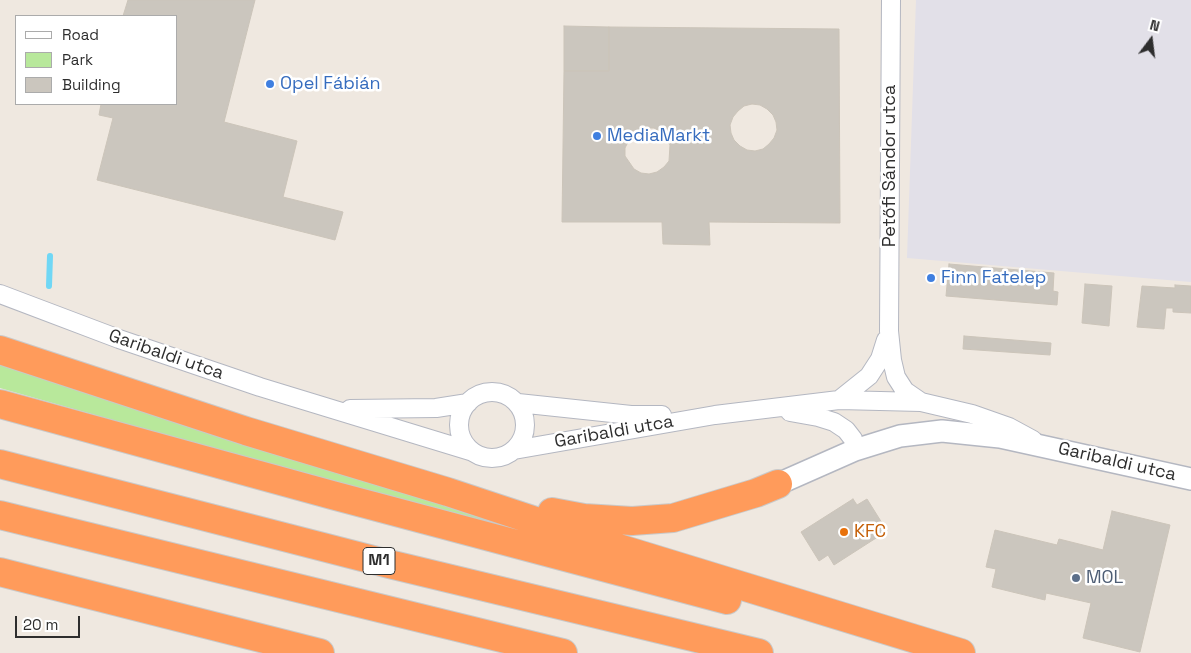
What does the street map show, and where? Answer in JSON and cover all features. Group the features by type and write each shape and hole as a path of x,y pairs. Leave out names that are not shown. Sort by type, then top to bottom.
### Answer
{"highway":[{"path":"0,344 38,362"},
{"path":"0,350 246,431 448,492 605,544 961,653"},
{"path":"0,404 332,495 802,620 961,653"},
{"name":"M1","path":"0,464 389,564 759,653"},
{"path":"448,492 584,518 632,521 673,518 747,496 778,484"},
{"path":"0,515 563,653"},
{"path":"0,572 320,653"},
{"path":"0,578 52,586"}],"street":[{"name":"Petőfi Sándor utca","path":"891,0 889,331 896,378 905,391 921,402"},
{"name":"Garibaldi utca","path":"0,294 119,339 260,387 334,408 473,452"},
{"name":"Petőfi Sándor utca","path":"839,400 869,376 880,359 889,331"},
{"path":"496,392 510,396 518,403 525,419 526,427 524,436 514,450 498,458 480,456 473,452 464,441 459,428 461,414 468,402 481,393 496,392"},
{"name":"Garibaldi utca","path":"514,450 715,415 839,400 921,402 972,414 1009,427 1043,446"},
{"name":"Garibaldi utca","path":"334,408 436,408 468,402"},
{"name":"Garibaldi utca","path":"518,403 631,415 715,415"},
{"name":"Garibaldi utca","path":"773,409 818,417 834,422 846,430 853,439 855,450"},
{"name":"Garibaldi utca","path":"778,484 855,450 900,436 942,431 991,436 1043,446 1191,479"}],"shaded area":[{"path":"916,0 1191,0 1191,282 907,258"}],"green space":[{"path":"0,361 491,519 489,527 0,388"}],"building":[{"path":"128,0 255,0 224,122 297,141 283,197 343,212 335,240 97,180 113,118 99,115 101,105 178,105 178,15 123,15"},
{"path":"564,26 609,27 609,71 564,71"},
{"name":"MediaMarkt","path":"609,27 839,29 840,223 709,222 710,245 663,244 662,222 562,222 564,71 609,71","holes":["760,105 773,115 777,130 769,144 763,149 755,151 747,150 734,140 730,125 738,111 744,106","646,128 654,128 661,132 670,145 669,161 657,172 649,174 641,173 634,169 625,156 625,148 632,134"]},
{"path":"949,264 1054,273 1053,291 1058,292 1057,305 946,296"},
{"path":"1085,284 1112,286 1109,326 1082,323"},
{"path":"1175,285 1191,286 1191,313 1173,312 1173,308 1166,308 1164,329 1137,327 1142,286 1175,288"},
{"path":"964,336 1051,343 1050,355 963,349"},
{"name":"KFC","path":"853,499 857,505 867,499 887,531 834,565 828,555 819,561 801,532"},
{"name":"MOL","path":"1112,511 1170,525 1140,652 1083,638 1091,603 1046,593 1045,600 992,587 996,569 986,567 995,530 1057,545 1059,539 1103,550"}],"waterway":[{"path":"49,286 50,256"}],"place":[{"name":"Opel Fábián","path":"270,84"},
{"name":"MediaMarkt","path":"597,136"},
{"name":"Finn Fatelep","path":"931,278"},
{"name":"KFC","path":"844,532"},
{"name":"MOL","path":"1076,578"}]}
